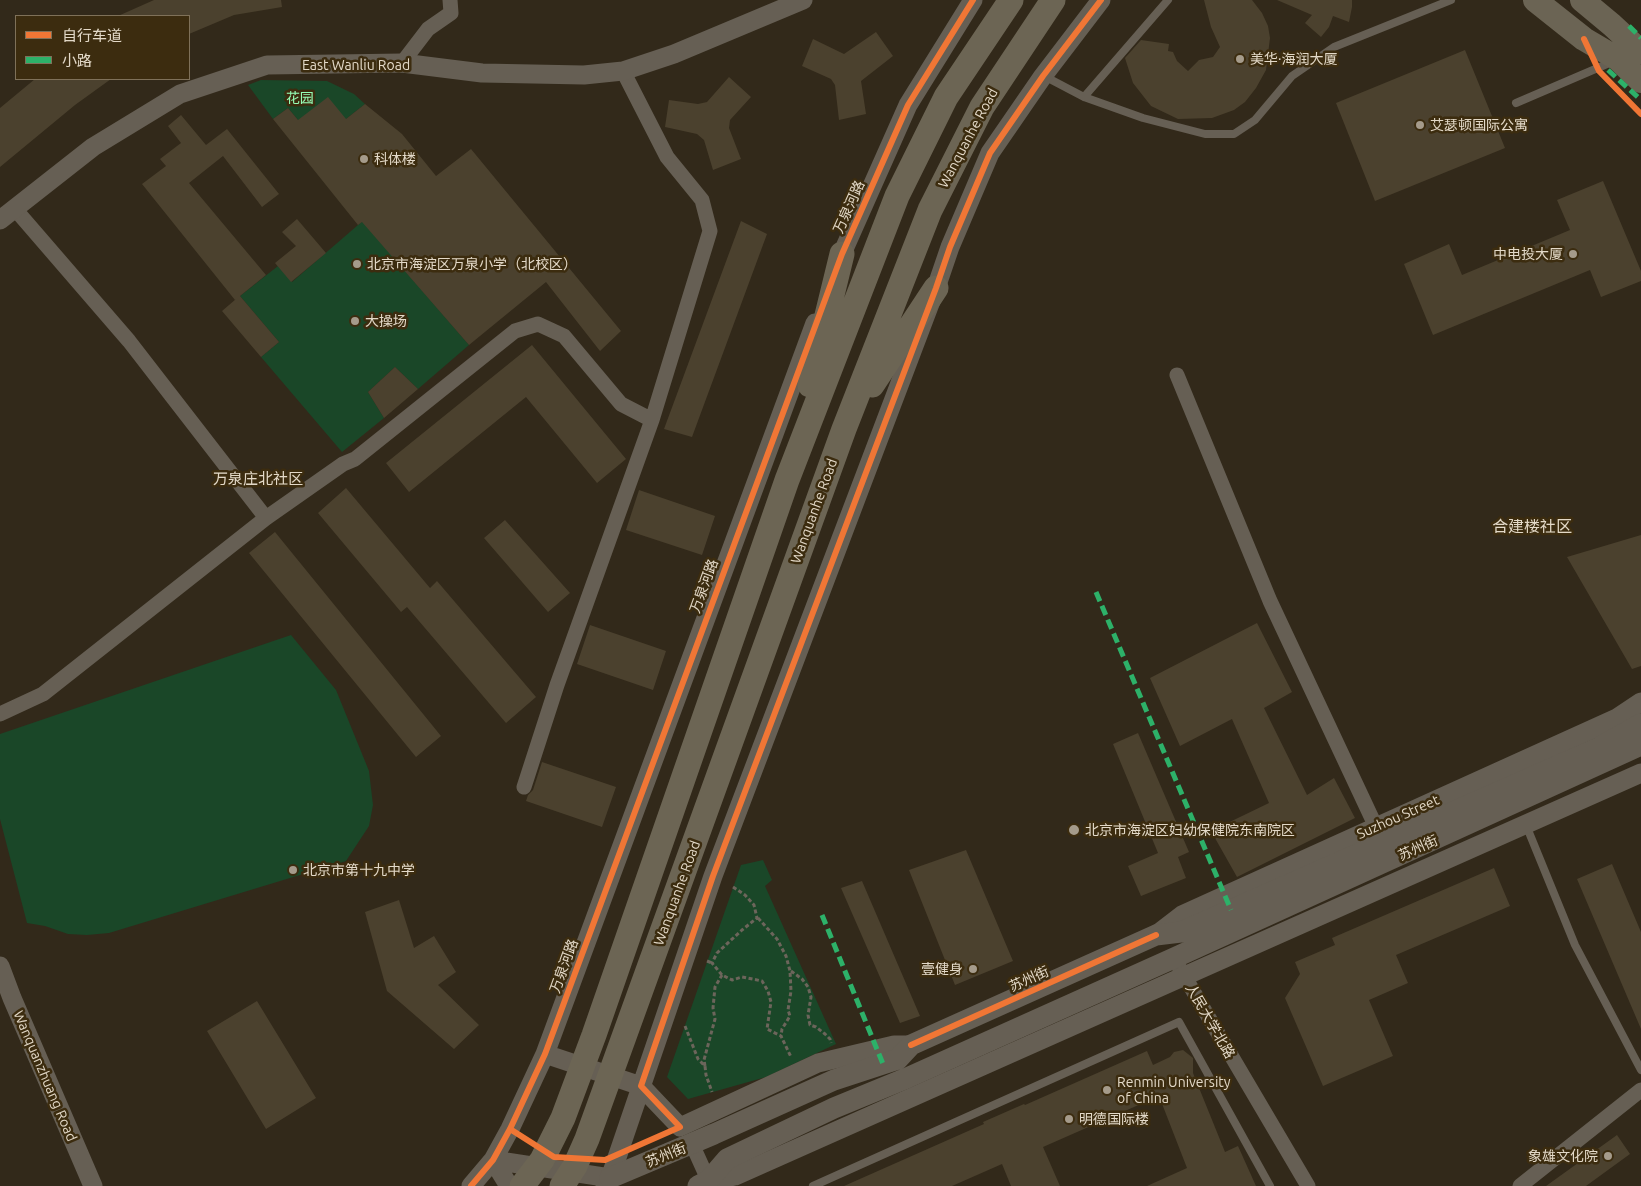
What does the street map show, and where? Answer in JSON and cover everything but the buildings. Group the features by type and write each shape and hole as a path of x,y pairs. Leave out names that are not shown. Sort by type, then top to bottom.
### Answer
{"highway":[{"path":"522,1186 542,1160 563,1118 594,1035 787,480 897,196 946,97 1011,0"},
{"name":"Wanquanhe Road","path":"562,1186 588,1140 844,429 930,210 982,107 1053,0"},
{"path":"787,480 842,254"},
{"path":"844,429 936,288"}],"main road":[{"path":"1535,0 1584,39 1618,59 1641,81"},
{"path":"1582,0 1612,24 1641,52"},
{"name":"苏州街","path":"607,1182 686,1135 834,1080 898,1059 911,1045 1156,935 1180,932 1600,747 1641,724"},
{"name":"苏州街","path":"706,1184 727,1159 834,1108 907,1078 1174,958 1641,745"}],"street":[{"path":"402,62 428,29 451,13 450,0"},
{"name":"East Wanliu Road","path":"0,220 93,147 180,94 267,65 402,62 482,73 584,75 623,71 674,54 803,0"},
{"path":"493,1160 607,1182 713,876 950,247 990,153 1043,76 1101,0"},
{"name":"万泉河路","path":"471,1186 493,1160 545,1054 842,254 908,105 972,1"},
{"path":"524,787 557,685 652,420 710,231 702,200 667,157 623,71"},
{"path":"15,209 129,341 266,518"},
{"path":"0,714 43,694 266,518 343,464 355,459 516,332 538,324 564,336 621,404 652,420"},
{"path":"1177,375 1270,601 1376,827"},
{"name":"Suzhou Street","path":"1156,935 1182,915 1617,718 1641,702"},
{"name":"苏州街","path":"706,1184 735,1176 1641,773"},
{"name":"人民大学北路","path":"1174,958 1308,1186"},
{"name":"Wanquanzhuang Road","path":"0,966 93,1186"},
{"path":"545,1054 641,1086 686,1135 706,1184"},
{"path":"1520,1186 1641,1090"},
{"path":"493,1160 509,1186"}],"lane":[{"path":"1084,97 1168,0"},
{"path":"1043,76 1084,97 1142,118 1205,134 1234,134 1255,120 1292,76 1334,47 1438,2 1451,0"},
{"path":"1516,103 1618,59"},
{"path":"1526,825 1575,945 1641,1070"},
{"path":"813,1186 1179,1022 1270,1186"}],"path":[{"path":"734,887 754,905 758,918 777,939 786,956 790,971 791,991 788,1010 790,1016 780,1036"},
{"path":"712,963 717,953 758,918"},
{"path":"707,961 712,963 722,975 732,980 742,977 762,981 768,991 771,1002 767,1029 780,1036 787,1046 794,1064"},
{"path":"790,971 802,979 808,987 811,997 808,1015 810,1025 825,1034 830,1039 832,1046"},
{"path":"712,1092 706,1076 704,1060 715,1019 713,1008 715,987 722,975"},
{"path":"685,1026 698,1059 705,1066"}],"green space":[{"name":"花园","path":"261,80 327,81 354,94 365,104 346,119 298,120 288,108 273,119 248,85"},
{"name":"大操场","path":"416,178 368,228 469,345 418,389 395,367 368,392 384,418 342,452 261,357 279,342 240,296 278,266 292,282"},
{"path":"291,635 336,690 369,771 373,805 369,826 346,861 109,933 68,934 45,926 27,923 0,819 0,734"},
{"path":"763,860 772,880 765,886 836,1044 766,1077 688,1099 667,1077 741,865"}],"marked path":[{"path":"1629,26 1641,38"},
{"path":"1608,70 1641,100"},
{"path":"1096,592 1231,910"},
{"path":"822,915 883,1064"}],"cycle path":[{"path":"471,1186 493,1160 510,1129 545,1054 842,254 908,105 973,0"},
{"path":"510,1129 554,1157 605,1160 680,1127 641,1086 713,876 950,247 990,153 1043,76 1101,0"},
{"path":"1584,39 1599,71 1641,114"},
{"path":"911,1045 1156,935"}],"place":[{"name":"美华·海润大厦","path":"1240,59"},
{"name":"艾瑟顿国际公寓","path":"1420,125"},
{"name":"科体楼","path":"364,159"},
{"name":"中电投大厦","path":"1573,254"},
{"name":"北京市海淀区万泉小学（北校区）","path":"357,264"},
{"name":"大操场","path":"355,321"},
{"name":"北京市海淀区妇幼保健院东南院区","path":"1074,830"},
{"name":"北京市第十九中学","path":"293,870"},
{"name":"壹健身","path":"973,969"},
{"name":"Renmin University of China","path":"1107,1090"},
{"name":"明德国际楼","path":"1069,1119"},
{"name":"象雄文化院","path":"1608,1156"}],"district":[{"name":"万泉庄北社区","path":"258,479"},
{"name":"合建楼社区","path":"1532,527"}]}
